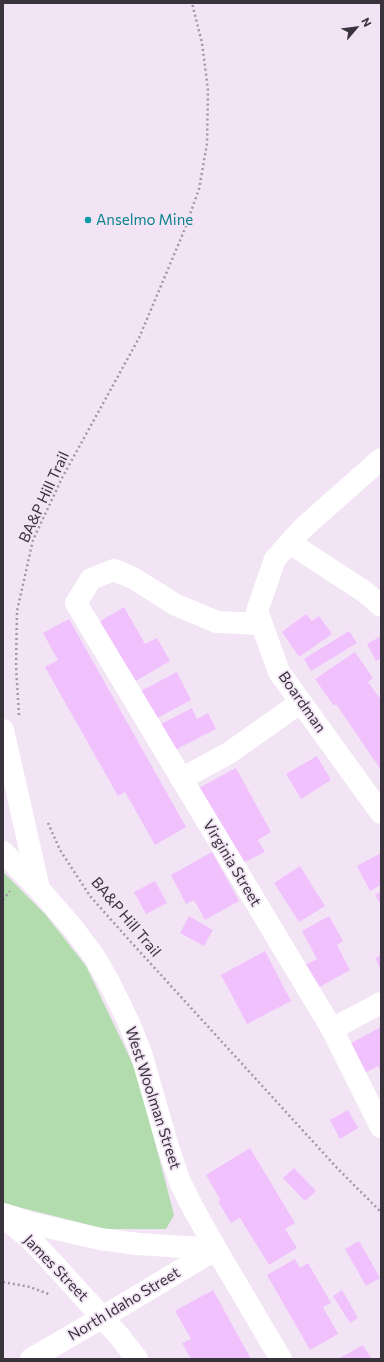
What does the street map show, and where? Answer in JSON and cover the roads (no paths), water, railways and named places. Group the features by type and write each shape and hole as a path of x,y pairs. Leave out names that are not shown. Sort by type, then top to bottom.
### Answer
{"street":[{"name":"Boardman","path":"381,459 303,528 275,559 256,611 279,672 381,813"},
{"path":"290,543 365,592 381,606"},
{"name":"Virginia Street","path":"261,624 217,622 176,605 133,578 114,570 91,579 76,603 332,1029 381,1127"},
{"path":"181,779 229,753 301,702"},
{"path":"11,726 39,889"},
{"name":"West Woolman Street","path":"3,852 39,889 73,928 94,956 110,984 126,1016 141,1053 168,1147 180,1182 216,1249 281,1359"},
{"path":"332,1029 381,1004"},
{"path":"3,1216 100,1239 138,1244 216,1249"},
{"name":"James Street","path":"3,1216 29,1238 103,1317 137,1359"},
{"name":"North Idaho Street","path":"31,1359 216,1249"}],"place":[{"name":"Anselmo Mine","path":"88,220"}]}
